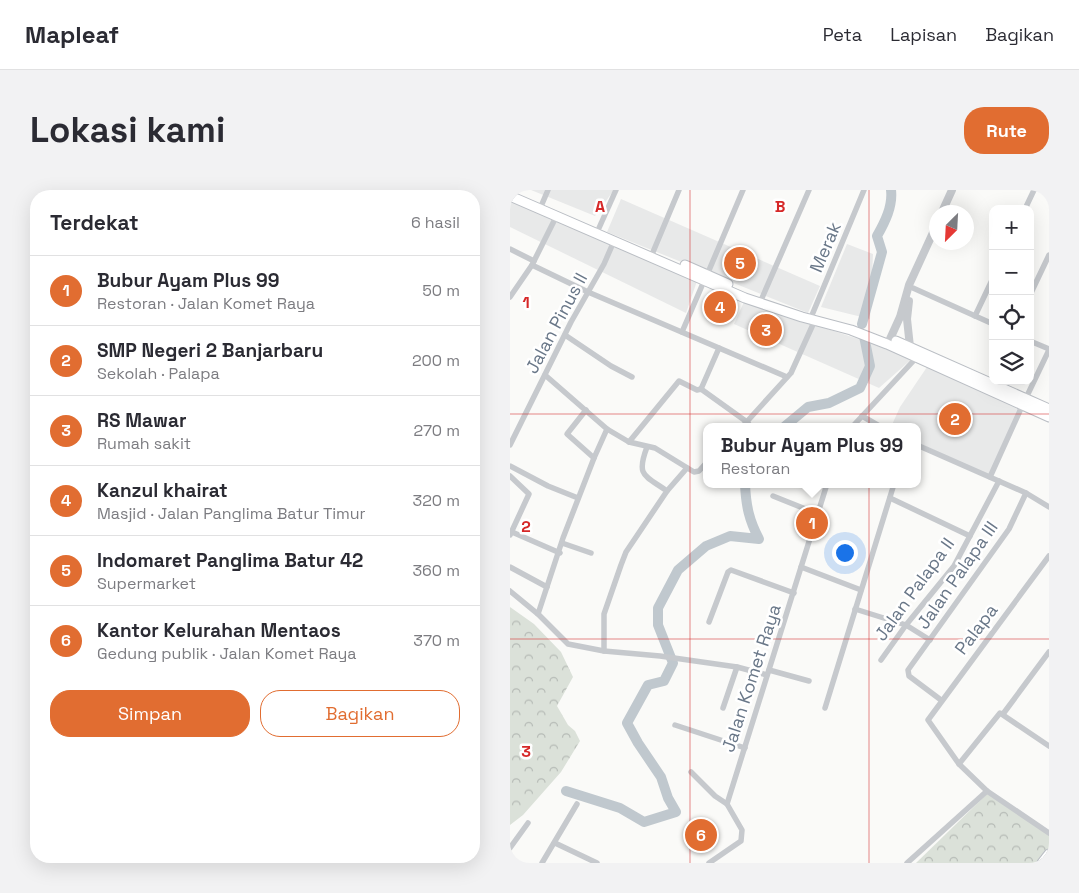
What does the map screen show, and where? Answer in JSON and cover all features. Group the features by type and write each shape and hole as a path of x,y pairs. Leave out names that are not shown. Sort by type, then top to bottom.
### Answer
{"main road":[{"path":"510,190 653,252 669,262"},
{"path":"510,196 772,307 865,329 910,347 1024,401 1049,416"},
{"path":"705,278 867,336 1024,401 1049,409"},
{"path":"1042,863 1049,854"}],"street":[{"path":"542,204 548,190"},
{"path":"599,228 616,190"},
{"path":"653,252 679,190"},
{"path":"682,332 743,190"},
{"path":"762,298 809,190"},
{"name":"Merak","path":"750,423 791,373 864,190"},
{"path":"947,205 952,190"},
{"path":"948,205 956,190"},
{"path":"1027,205 1034,190"},
{"path":"510,297 533,263 557,215"},
{"path":"890,339 900,317 909,285 929,240"},
{"name":"Jalan Pinus II","path":"510,445 565,335 604,264 614,241"},
{"path":"510,249 588,292 787,377"},
{"path":"910,347 908,304 929,250"},
{"path":"1034,287 1049,255"},
{"path":"975,316 989,286"},
{"path":"913,288 989,322"},
{"path":"565,335 611,366 632,377"},
{"path":"990,477 1049,350 1034,343"},
{"path":"701,389 719,348"},
{"path":"856,423 917,357"},
{"path":"545,375 608,429 629,442 655,448 694,472 699,471 703,466"},
{"path":"629,442 678,381 697,390 701,389 748,423"},
{"path":"586,410 567,434 594,458"},
{"path":"862,416 874,423"},
{"path":"538,614 578,498 608,429"},
{"path":"647,447 643,459 643,474 667,491"},
{"path":"921,447 1026,493 1049,507"},
{"path":"510,466 548,486 578,498"},
{"path":"604,651 604,614 621,565 631,544 667,491 686,468"},
{"path":"510,476 529,494 511,530 560,554"},
{"name":"Jalan Palapa II","path":"880,660 954,566 998,481"},
{"name":"Jalan Komet Raya","path":"727,804 794,593 825,488"},
{"path":"825,708 893,488"},
{"name":"Jalan Palapa III","path":"941,700 909,676 908,670 1009,529 1026,493"},
{"path":"773,496 818,514"},
{"path":"890,498 970,536"},
{"path":"562,543 591,552"},
{"name":"Palapa","path":"959,764 928,720 1049,556"},
{"path":"510,567 547,587"},
{"path":"801,567 861,590"},
{"path":"709,622 728,572 731,570 794,593"},
{"path":"510,591 538,614 566,643 604,651 660,656 737,667 809,681"},
{"path":"855,609 906,625 930,640"},
{"path":"1049,652 959,764 987,791 1049,833"},
{"path":"723,708 737,667"},
{"path":"1001,714 1049,746"},
{"path":"675,725 745,748"},
{"path":"691,772 715,796 727,804 742,830 741,841 709,863"},
{"path":"907,863 987,791"},
{"path":"542,863 577,804"},
{"path":"510,848 528,823"},
{"path":"554,843 597,863"}],"shaded area":[{"path":"531,190 614,190 595,216"},
{"path":"621,199 820,286 808,313 607,232"},
{"path":"510,201 697,281 686,313 510,227"},
{"path":"847,244 873,254 870,319 821,307"},
{"path":"744,302 914,357 879,388 734,324"},
{"path":"927,367 1020,409 989,476 921,444 921,423 893,423 900,407"}],"green space":[{"path":"510,607 534,624 561,652 573,677 557,706 580,741 561,772 523,815 510,825"},
{"path":"988,793 1049,835 1049,850 1040,863 916,863"}],"waterway":[{"path":"862,324 882,252 877,236 890,208 891,190"},
{"path":"789,423 808,407 829,403 860,388 870,366 864,336"},
{"path":"566,791 620,808 644,822 676,812 668,798 661,777 627,723 648,685 664,681 673,663 658,625 658,608 678,570 706,546 730,536 759,539 749,513 745,488"}],"place":[{"name":"Indomaret Panglima Batur 42","path":"740,263"},
{"name":"Kanzul khairat","path":"720,307"},
{"name":"RS Mawar","path":"766,330"},
{"name":"SMP Negeri 2 Banjarbaru","path":"955,419"},
{"name":"Bubur Ayam Plus 99","path":"812,523"},
{"name":"Kantor Kelurahan Mentaos","path":"701,835"}]}
